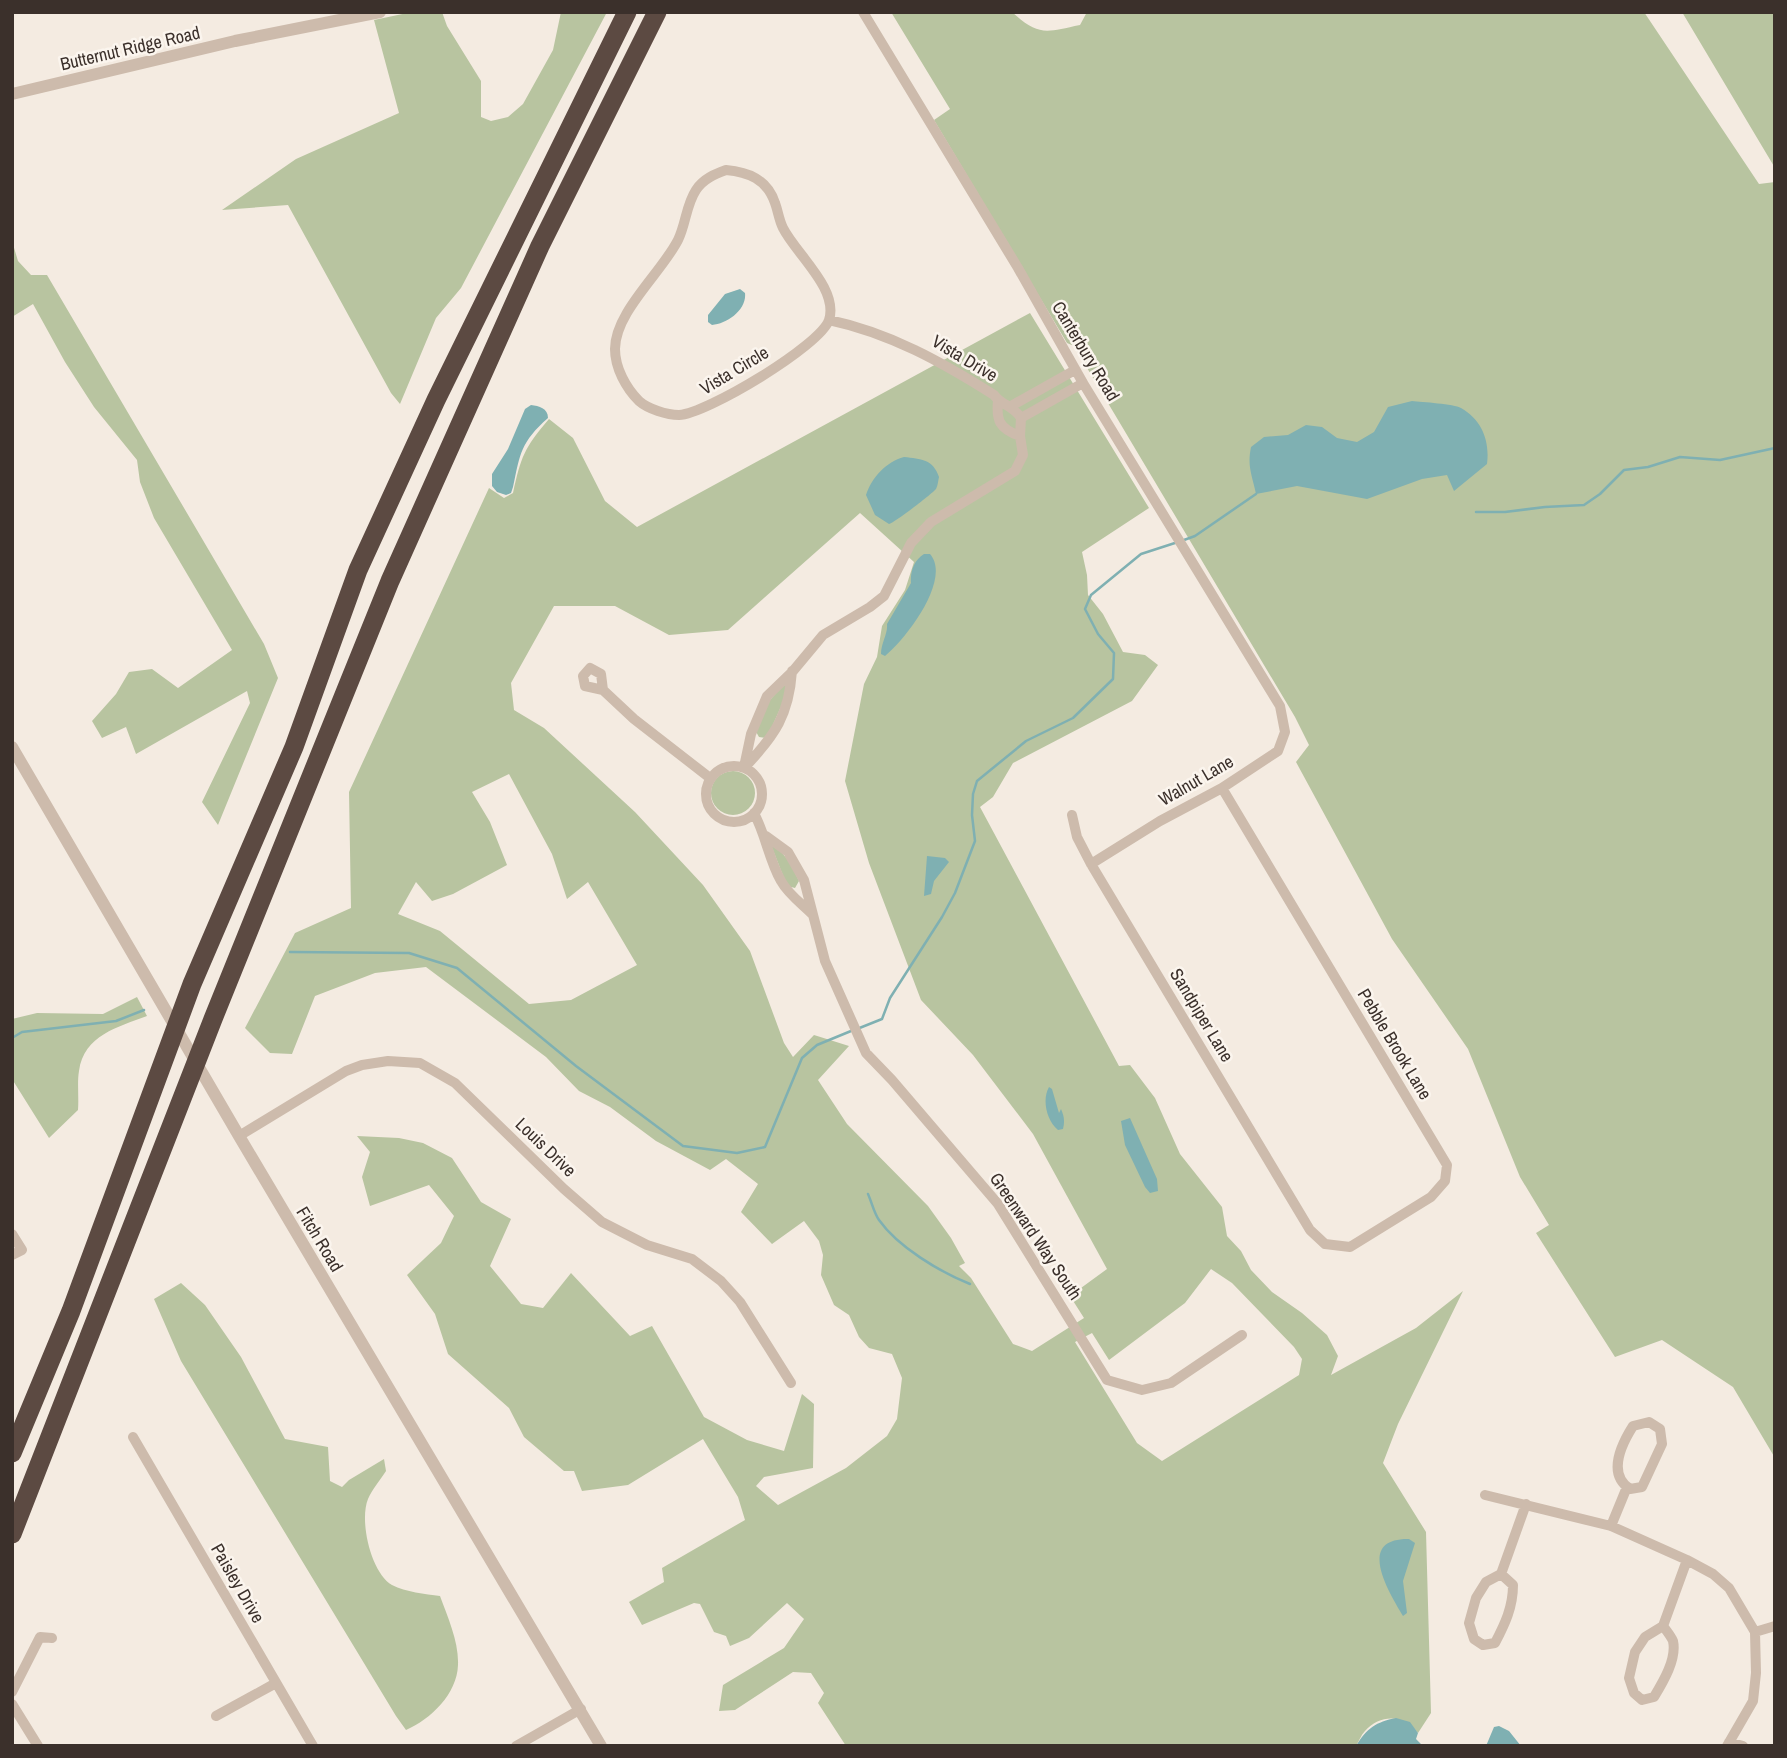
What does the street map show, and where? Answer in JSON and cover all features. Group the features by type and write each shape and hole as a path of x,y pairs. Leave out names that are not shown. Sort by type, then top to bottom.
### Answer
{"highway":[{"path":"12,1453 71,1311 192,984 294,747 364,558 436,400 627,12"},
{"path":"12,1534 213,1019 412,533 540,246 657,12"}],"street":[{"name":"Butternut Ridge Road","path":"12,94 235,41 380,12"},
{"name":"Canterbury Road","path":"863,12 1018,268 1075,370 1280,706"},
{"name":"Vista Circle","path":"726,170 743,172 759,179 774,199 781,224 791,244 820,279 829,299 829,320 817,337 752,383 706,408 679,415 642,404 620,374 615,349 625,319 678,239 696,189 712,174 726,170"},
{"name":"Vista Drive","path":"829,320 863,327 896,340 970,379 999,401 1011,406"},
{"path":"744,767 751,734 767,696 823,635 884,596 911,543 931,522 1016,471 1023,454 1021,418 1011,406 1075,370"},
{"path":"1021,418 1083,383"},
{"path":"999,401 996,416 999,424 1020,436"},
{"path":"744,767 768,743 782,721 790,697 792,671"},
{"path":"603,690 634,719 710,778"},
{"name":"Walnut Lane","path":"1091,864 1160,821 1222,788 1278,751 1285,732 1280,706"},
{"name":"Fitch Road","path":"12,747 601,1746"},
{"path":"725,767 744,767 752,772 761,788 762,797 754,813 738,822 720,819 707,805 706,787 710,778 725,767"},
{"name":"Pebble Brook Lane","path":"1222,788 1447,1165 1445,1181 1431,1197 1350,1247 1325,1244 1310,1230"},
{"name":"Greenward Way South","path":"754,813 766,836 771,860 782,884 814,916"},
{"name":"Sandpiper Lane","path":"1072,815 1077,837 1091,864 1310,1230"},
{"name":"Greenward Way South","path":"766,836 788,852 804,880 825,961 866,1052 998,1204 1107,1380 1142,1390 1171,1383 1242,1335"},
{"name":"Louis Drive","path":"239,1136 346,1071 362,1065 388,1061 420,1063 455,1083 564,1189 602,1222 647,1245 692,1259 721,1281 740,1302 791,1383"},
{"path":"12,1234 17,1253"},
{"path":"1649,1422 1660,1429 1662,1444 1642,1487 1627,1487 1621,1483 1616,1468 1623,1441 1633,1426 1649,1422"},
{"name":"Paisley Drive","path":"133,1437 313,1746"},
{"path":"1611,1527 1627,1487"},
{"path":"1485,1495 1611,1527 1687,1560 1713,1574 1730,1588 1755,1632 1756,1673 1753,1701 1728,1744 1742,1746"},
{"path":"1502,1574 1513,1585 1513,1599 1505,1625 1495,1643 1483,1645 1474,1639 1469,1623 1476,1598 1486,1582 1502,1574 1526,1504"},
{"path":"1663,1626 1673,1640 1673,1654 1665,1680 1654,1698 1642,1700 1634,1693 1629,1678 1635,1652 1645,1637 1663,1626 1687,1560"},
{"path":"1755,1632 1775,1626"},
{"path":"12,1692 40,1637 52,1638"},
{"path":"216,1716 276,1683"},
{"path":"12,1703 38,1746"},
{"path":"516,1746 581,1709"}],"green space":[{"path":"412,12 442,12 447,26 481,81 481,117 491,121 508,117 523,104 553,50 561,12 607,12 461,288 436,318 400,404 391,393 288,205 222,210 296,159 399,113 374,20"},
{"path":"891,12 1012,12 1029,26 1051,31 1080,25 1087,12 1644,12 1759,184 1775,182 1775,1458 1733,1387 1662,1340 1615,1357 1536,1233 1549,1225 1520,1177 1468,1049 1392,939 1296,762 1309,745 1295,717 1074,346 1067,343 934,120 950,109"},
{"path":"1682,12 1775,12 1775,168"},
{"path":"12,241 18,261 31,275 47,275 264,644 278,678 218,825 202,802 250,703 247,691 136,754 126,727 102,738 92,721 116,694 129,672 152,669 178,688 232,650 154,518 140,482 137,460 94,407 33,304 12,317"},
{"path":"1030,313 1149,508 1082,552 1088,595 1103,614 1123,652 1145,655 1158,665 1132,701 1013,763 993,797 980,807 1119,1066 1130,1065 1155,1098 1180,1154 1222,1207 1227,1236 1241,1251 1251,1270 1272,1292 1327,1335 1338,1356 1331,1375 1416,1328 1463,1291 1398,1424 1383,1463 1426,1532 1431,1713 1418,1733 1413,1727 1393,1718 1371,1725 1356,1746 846,1746 818,1703 824,1693 811,1673 793,1672 735,1710 719,1711 723,1685 784,1648 804,1619 787,1603 749,1638 730,1646 726,1636 714,1632 700,1604 694,1603 642,1625 629,1602 664,1582 662,1568 745,1520 738,1497 703,1439 628,1485 582,1491 574,1471 564,1471 524,1437 509,1408 448,1354 435,1314 407,1275 441,1243 454,1216 429,1185 370,1206 362,1177 370,1152 357,1136 399,1138 423,1143 452,1158 481,1202 511,1219 490,1266 521,1304 543,1308 571,1273 630,1336 652,1326 704,1417 747,1440 784,1451 802,1394 814,1404 813,1468 764,1477 756,1486 778,1505 846,1468 887,1436 897,1419 902,1378 892,1354 869,1348 859,1337 849,1315 834,1305 821,1275 823,1255 819,1241 804,1221 772,1244 741,1212 758,1184 726,1159 710,1170 656,1141 610,1107 579,1091 546,1057 426,967 375,973 315,996 292,1054 270,1053 245,1028 295,933 351,908 349,792 489,488 504,498 513,493 525,453 549,419 573,438 605,501 637,527","holes":["860,513 914,562 905,590 882,626 877,657 864,684 845,781 869,863 921,1000 973,1055 1033,1134 1107,1269 1070,1296 1084,1318 1032,1351 1013,1344 971,1278 959,1266 965,1263 928,1206 847,1124 818,1080 849,1046 814,1035 793,1057 784,1043 750,951 703,885 635,812 544,728 514,710 511,683 554,606 615,606 669,635 728,630","509,774 552,854 567,899 588,882 637,965 571,1000 529,1004 440,931 398,914 416,882 432,901 453,894 507,865 490,822 472,792","1211,1269 1232,1283 1294,1347 1302,1359 1299,1375 1162,1461 1137,1443 1075,1342 1092,1333 1109,1360 1185,1303"]},
{"path":"785,683 788,691 767,738 759,737 755,730 769,701"},
{"path":"733,771 742,772 749,777 754,784 754,802 749,809 742,814 733,815 724,814 717,809 712,802 711,793 712,784 717,777 724,772"},
{"path":"774,844 790,862 799,881 795,888 787,886 771,845"},
{"path":"137,997 147,1016 104,1034 88,1049 79,1071 78,1110 49,1138 12,1079 12,1019 37,1013 103,1014"},
{"path":"181,1283 205,1305 241,1357 285,1439 328,1447 330,1481 342,1487 384,1459 386,1471 368,1499 366,1509 366,1533 373,1558 378,1570 392,1585 440,1596 458,1656 457,1676 448,1695 425,1719 406,1730 181,1361 154,1299"}],"water":[{"path":"740,289 745,293 745,299 735,315 718,324 712,325 708,322 708,315 725,294"},
{"path":"1412,401 1461,408 1474,419 1483,432 1488,455 1487,464 1454,491 1447,475 1422,479 1367,499 1297,486 1256,494 1250,454 1251,447 1264,437 1288,435 1306,425 1322,427 1337,438 1357,442 1374,432 1388,407"},
{"path":"531,405 545,410 548,418 532,434 523,449 511,493 506,495 497,492 492,486 492,474 508,449 525,409"},
{"path":"904,457 930,463 939,477 938,484 928,496 889,524 875,515 866,495 880,471"},
{"path":"924,554 930,554 935,565 931,593 914,623 885,656 881,654 887,624 911,583 915,563"},
{"path":"927,856 945,858 949,862 934,881 931,894 924,896"},
{"path":"1049,1087 1059,1113 1061,1109 1063,1114 1063,1129 1058,1130 1048,1115 1046,1097"},
{"path":"1130,1118 1157,1179 1158,1191 1150,1193 1145,1187 1125,1145 1121,1121"},
{"path":"1409,1539 1415,1543 1403,1581 1407,1613 1403,1616 1390,1594 1380,1568 1380,1557 1383,1547 1393,1541"},
{"path":"1396,1718 1410,1722 1418,1733 1416,1739 1426,1746 1356,1746 1373,1727"},
{"path":"1499,1726 1509,1731 1521,1746 1486,1746 1494,1727"}],"waterway":[{"path":"1476,512 1584,505 1600,494 1624,470 1648,467 1680,457 1720,460 1775,448"},
{"path":"1184,540 1195,536 1256,494"},
{"path":"857,1029 882,1019 890,998 955,893 975,841 972,815 977,781 1026,741 1073,718 1113,679 1114,653 1098,634 1085,609 1091,595 1141,554 1178,542"},
{"path":"290,952 409,953 457,968 576,1066 683,1146 737,1153 765,1147 802,1058 817,1045 851,1031"},
{"path":"12,1038 22,1032 116,1021 144,1010"},
{"path":"868,1194 879,1220 897,1240 933,1266 970,1284"}]}
